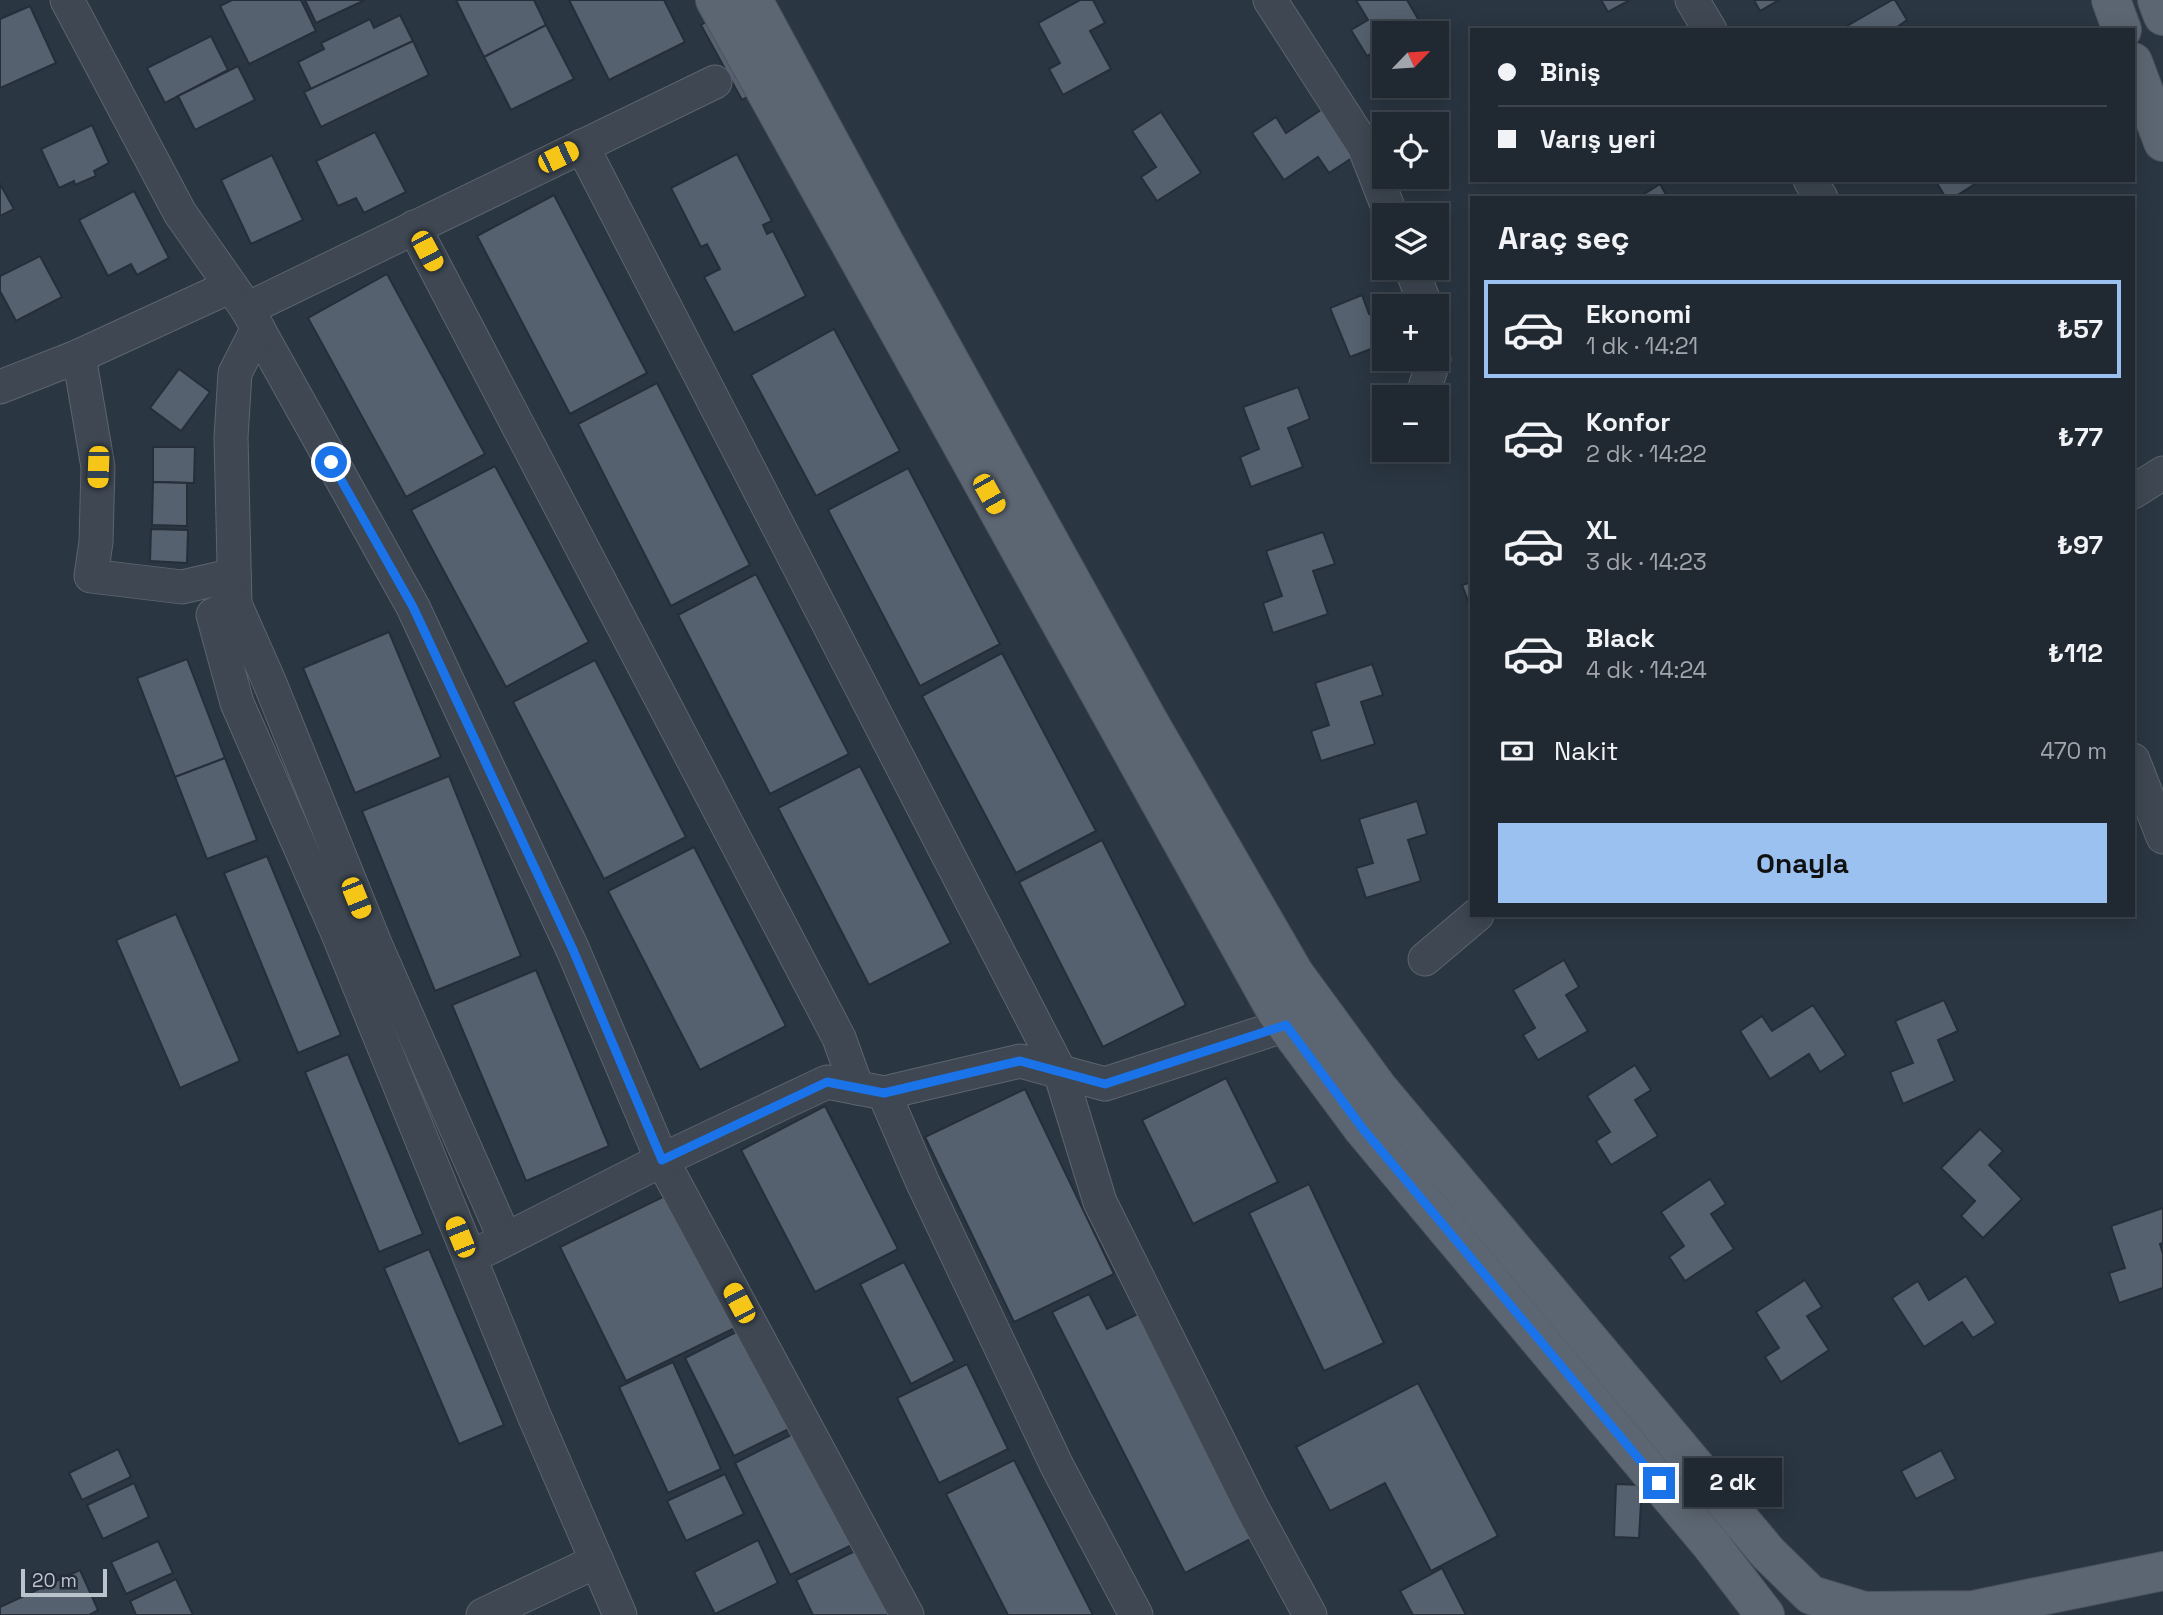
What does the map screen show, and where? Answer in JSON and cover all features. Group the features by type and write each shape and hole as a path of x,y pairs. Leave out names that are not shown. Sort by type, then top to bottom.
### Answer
{"main road":[{"path":"715,0 1277,1013 1363,1129 1712,1546 1765,1615"},
{"path":"2110,0 2121,28"},
{"path":"2157,0 2163,16"},
{"path":"761,3 884,242 1143,710 1294,973 1378,1088 1769,1553 1811,1595 1860,1614 1973,1610 2163,1572"},
{"path":"2135,67 2163,142"}],"street":[{"path":"67,0 180,212 245,307 413,607 573,950 662,1160 907,1615"},
{"path":"1270,0 1364,146 1386,203"},
{"path":"1692,0 1709,28"},
{"path":"1,385 79,356 245,307 715,82"},
{"path":"582,146 1060,1072 1100,1202 1251,1506 1310,1615"},
{"path":"414,227 839,1038 928,1194 1057,1466 1136,1615"},
{"path":"245,307 235,373 231,437 234,590 376,946 505,1239"},
{"path":"79,356 98,467 96,542 91,576 234,590"},
{"path":"2135,491 2163,473"},
{"path":"234,590 213,615 237,703 336,929 470,1259 620,1615"},
{"path":"2135,765 2163,837"},
{"path":"1425,959 1475,917"},
{"path":"470,1259 662,1160 827,1082 870,1090 1020,1061 1105,1084 1286,1025"},
{"path":"483,1615 597,1561"}],"building":[{"path":"232,0 301,0 316,31 249,64 220,6"},
{"path":"305,0 365,0 316,23"},
{"path":"456,0 534,0 546,25 484,57"},
{"path":"569,0 664,0 685,42 609,80"},
{"path":"1080,0 1093,0 1105,23 1090,31 1111,69 1063,95 1049,69 1060,63 1038,23"},
{"path":"1356,0 1407,0 1419,21 1372,21 1372,53 1367,56 1351,30 1368,20"},
{"path":"1601,0 1630,0 1608,12"},
{"path":"1754,0 1779,0 1760,11"},
{"path":"1892,0 1895,0 1907,20 1896,28 1847,26"},
{"path":"30,6 56,63 0,88 0,19"},
{"path":"400,15 413,41 311,89 298,62 324,49 321,43 370,19 374,28"},
{"path":"717,15 759,91 742,100 701,25"},
{"path":"546,25 574,79 511,110 484,57"},
{"path":"211,36 228,70 165,103 147,68"},
{"path":"413,41 429,75 321,127 304,92"},
{"path":"238,66 255,100 195,130 178,96"},
{"path":"1324,108 1355,156 1329,173 1318,157 1284,180 1252,133 1276,117 1286,133"},
{"path":"1161,112 1201,173 1157,201 1141,177 1156,167 1132,131"},
{"path":"92,125 109,163 94,171 96,176 59,188 41,149"},
{"path":"375,132 406,192 364,213 356,198 338,206 316,161"},
{"path":"737,154 772,221 763,225 767,234 773,231 806,296 734,333 704,277 720,269 707,244 701,247 671,188"},
{"path":"272,155 303,220 251,244 221,180"},
{"path":"1936,182 1978,182 1956,196 1945,196"},
{"path":"0,184 14,209 0,216"},
{"path":"1660,184 1667,196 1641,196"},
{"path":"134,191 169,258 137,275 131,264 108,276 79,220"},
{"path":"554,195 647,373 570,414 477,236"},
{"path":"40,256 62,297 16,321 0,291 0,276"},
{"path":"387,274 485,454 406,497 308,318"},
{"path":"1362,295 1369,314 1372,313 1372,349 1350,357 1330,308"},
{"path":"834,329 900,451 816,496 751,375"},
{"path":"179,369 210,392 181,431 150,408"},
{"path":"657,383 750,565 671,606 578,424"},
{"path":"1298,387 1310,419 1288,428 1303,467 1251,487 1240,457 1259,449 1243,407"},
{"path":"153,447 195,447 194,483 153,482"},
{"path":"495,466 589,642 506,687 411,510"},
{"path":"908,468 1000,644 920,686 828,510"},
{"path":"153,482 187,483 187,526 152,525"},
{"path":"151,529 188,530 187,563 150,561"},
{"path":"1323,532 1335,564 1313,571 1328,614 1273,633 1263,603 1282,596 1266,551"},
{"path":"756,574 849,754 770,794 678,615"},
{"path":"1470,583 1470,606 1462,585"},
{"path":"389,632 441,757 355,793 303,668"},
{"path":"1002,653 1096,831 1016,873 922,696"},
{"path":"187,659 225,758 175,777 137,678"},
{"path":"595,660 686,837 604,879 513,702"},
{"path":"1372,664 1383,695 1361,702 1375,744 1321,761 1311,731 1329,725 1315,683"},
{"path":"225,758 257,840 207,859 175,777"},
{"path":"860,766 951,943 869,985 778,808"},
{"path":"449,776 521,956 435,991 362,811"},
{"path":"1417,801 1427,834 1408,840 1421,881 1366,898 1356,868 1373,863 1359,819"},
{"path":"1102,840 1186,1005 1103,1047 1019,882"},
{"path":"694,847 786,1026 700,1070 608,891"},
{"path":"267,856 341,1035 298,1053 224,873"},
{"path":"176,914 240,1061 180,1088 116,940"},
{"path":"1564,960 1579,987 1566,995 1588,1031 1538,1060 1523,1035 1535,1028 1513,990"},
{"path":"536,970 609,1146 526,1181 452,1005"},
{"path":"1944,1000 1958,1031 1938,1040 1955,1081 1903,1104 1890,1072 1913,1063 1895,1021"},
{"path":"1813,1005 1846,1055 1820,1072 1809,1054 1770,1079 1740,1031 1762,1016 1772,1031"},
{"path":"348,1054 423,1234 379,1252 305,1072"},
{"path":"1635,1065 1651,1090 1635,1100 1658,1136 1611,1165 1596,1141 1610,1132 1587,1096"},
{"path":"1226,1078 1278,1182 1193,1224 1142,1120"},
{"path":"1025,1089 1114,1274 1014,1322 925,1137"},
{"path":"825,1106 898,1249 815,1292 741,1150"},
{"path":"1980,1129 2003,1151 1989,1165 2022,1199 1983,1238 1961,1216 1975,1201 1941,1168"},
{"path":"1710,1179 1726,1204 1711,1214 1734,1249 1685,1281 1669,1257 1684,1246 1661,1212"},
{"path":"1309,1184 1384,1343 1324,1371 1249,1213"},
{"path":"673,1192 739,1326 626,1381 560,1247"},
{"path":"2163,1208 2163,1243 2160,1244 2163,1254 2163,1288 2119,1303 2109,1273 2125,1268 2111,1226"},
{"path":"429,1249 504,1425 459,1444 384,1268"},
{"path":"904,1262 955,1361 911,1384 860,1284"},
{"path":"1966,1276 1996,1323 1973,1338 1962,1322 1924,1347 1892,1298 1918,1281 1929,1300"},
{"path":"1805,1280 1822,1307 1807,1316 1829,1350 1781,1382 1765,1357 1779,1348 1756,1312"},
{"path":"1089,1294 1107,1329 1146,1310 1260,1534 1185,1573 1052,1312"},
{"path":"748,1326 797,1425 734,1456 685,1358"},
{"path":"673,1362 721,1469 668,1493 619,1387"},
{"path":"967,1364 1008,1449 939,1483 897,1398"},
{"path":"1418,1383 1498,1536 1431,1571 1385,1483 1330,1511 1296,1447"},
{"path":"801,1430 856,1543 790,1575 735,1463"},
{"path":"118,1449 131,1477 82,1500 69,1473"},
{"path":"1941,1450 1956,1479 1916,1499 1901,1471"},
{"path":"1014,1460 1093,1615 1008,1615 946,1494"},
{"path":"725,1474 744,1514 686,1541 667,1501"},
{"path":"134,1483 149,1517 103,1539 87,1505"},
{"path":"1616,1484 1642,1485 1639,1538 1614,1537"},
{"path":"758,1540 778,1583 715,1614 694,1572"},
{"path":"158,1541 173,1573 126,1594 111,1562"},
{"path":"859,1549 890,1613 813,1615 796,1580"},
{"path":"1442,1568 1466,1615 1413,1615 1400,1591"},
{"path":"80,1570 98,1610 89,1615 0,1615 0,1607"},
{"path":"176,1579 193,1615 136,1615 130,1601"}],"route":[{"path":"331,462 413,607 573,950 662,1160 827,1082 884,1093 1020,1061 1105,1084 1286,1025 1363,1129 1659,1483"}]}
